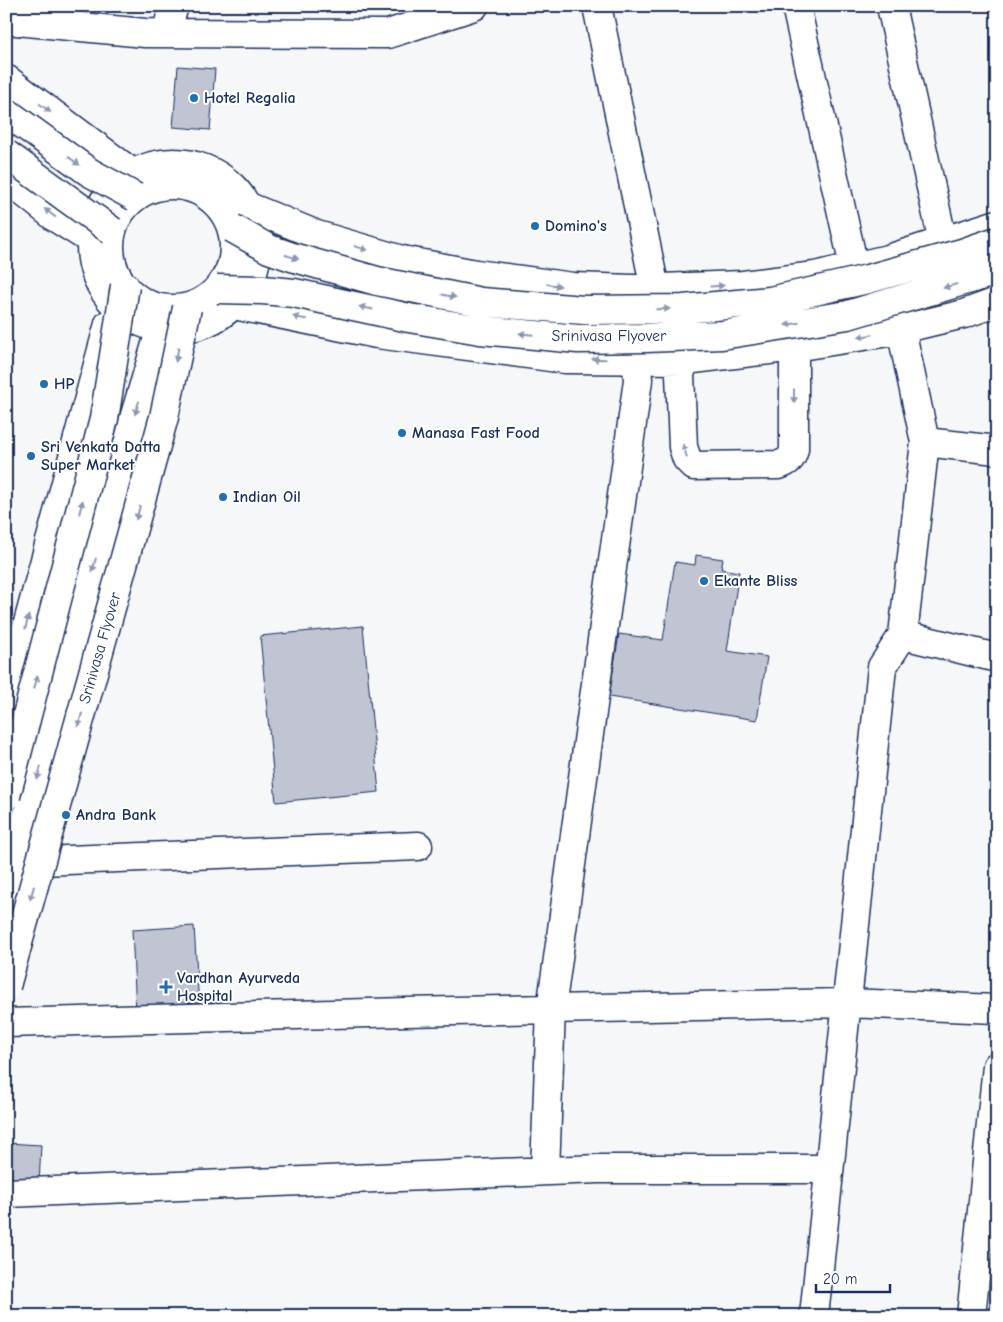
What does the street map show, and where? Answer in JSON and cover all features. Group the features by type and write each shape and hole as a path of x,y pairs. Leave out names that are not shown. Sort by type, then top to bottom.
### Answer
{"street":[{"path":"166,33 174,6"},
{"path":"20,16 63,16 145,33 388,34 474,6"},
{"path":"544,1171 551,1009 638,380 637,359 643,289 597,6"},
{"path":"796,6 854,267"},
{"path":"891,6 943,242"},
{"path":"6,79 133,185"},
{"path":"6,112 89,172 133,185 152,188 172,184 192,187 209,196 224,210 232,228 235,248 232,267 222,285 226,297"},
{"path":"6,154 101,236 110,253 120,295 128,315 144,323 161,328 181,329 200,325 218,317 226,297 249,283 258,258 258,232 249,207 233,186 211,170 184,162 157,164 133,185 120,212 101,236"},
{"path":"6,178 56,218 101,236"},
{"path":"249,207 317,235 402,260 476,274 574,287 643,289 743,285 815,276 888,259 997,224"},
{"name":"Srinivasa Flyover","path":"232,228 269,249 377,281 481,302 584,310 683,309 770,301 868,279 962,253 997,241"},
{"name":"Srinivasa Flyover","path":"226,297 263,290 294,292 409,318 480,330 578,339 646,338 722,335 848,315 997,271"},
{"path":"6,704 34,596 120,295 128,290 145,303 165,309 187,308 207,299 226,297 377,334 565,358 685,360 794,347 901,329 964,314 997,302"},
{"path":"6,796 104,418 120,295"},
{"name":"Srinivasa Flyover","path":"6,986 164,417 187,308"},
{"path":"6,898 121,462 161,328"},
{"path":"814,1316 882,667 903,635 925,442 901,329"},
{"path":"685,360 680,374 683,447 687,459 694,466 779,465 787,462 792,457 794,449 794,347"},
{"path":"925,442 997,450"},
{"path":"903,635 997,658"},
{"path":"16,862 418,846"},
{"path":"6,1023 847,1003 997,1009"},
{"path":"971,1316 997,1066"},
{"path":"6,1193 598,1169 829,1169"}],"building":[{"name":"Hotel Regalia","path":"178,66 215,69 210,130 173,127"},
{"path":"696,555 723,559 721,569 739,572 727,651 767,657 757,720 609,697 619,634 663,640 675,562 695,565"},
{"path":"363,626 379,792 276,802 260,636"},
{"path":"194,926 199,1007 136,1011 132,930"},
{"path":"6,1143 41,1145 39,1185 6,1182"}],"place":[{"name":"Hotel Regalia","path":"194,98"},
{"name":"Domino's","path":"535,226"},
{"name":"HP","path":"44,384"},
{"name":"Manasa Fast Food","path":"402,433"},
{"name":"Sri Venkata Datta Super Market","path":"31,456"},
{"name":"Indian Oil","path":"223,497"},
{"name":"Ekante Bliss","path":"704,581"},
{"name":"Andra Bank","path":"66,815"},
{"name":"Vardhan Ayurveda Hospital","path":"166,987"}]}
